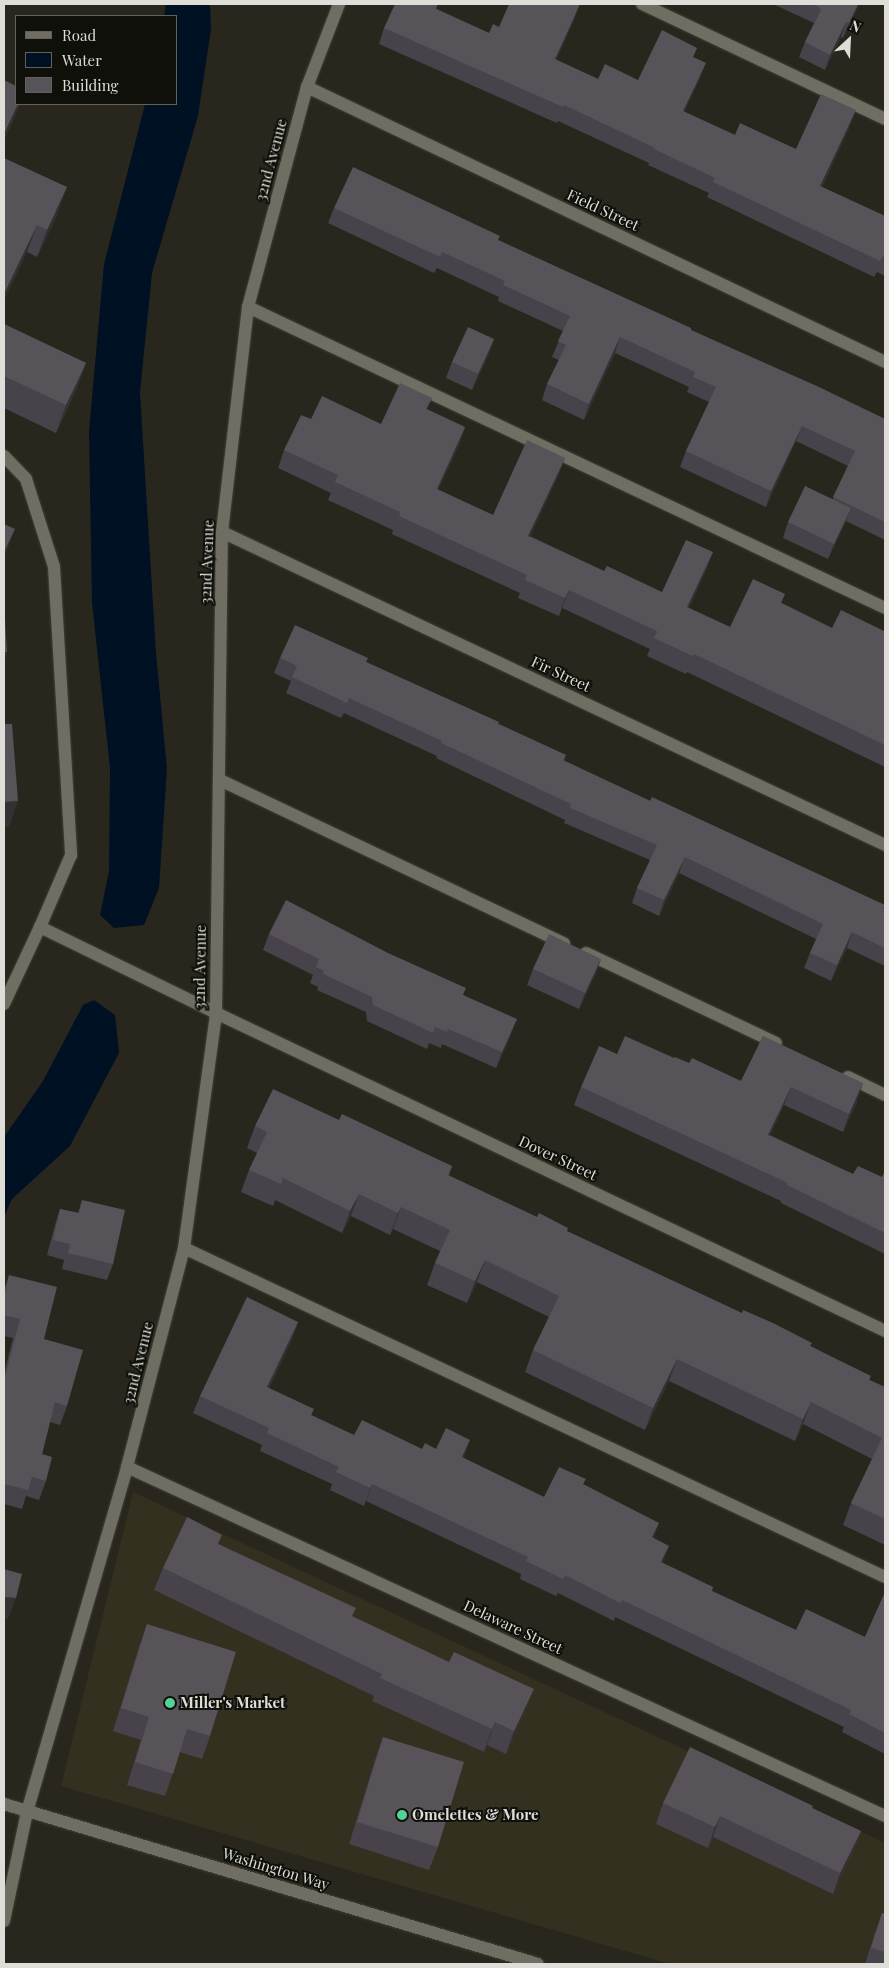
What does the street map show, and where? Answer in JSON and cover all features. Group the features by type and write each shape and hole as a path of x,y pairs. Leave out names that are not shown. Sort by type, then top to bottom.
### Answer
{"street":[{"name":"32nd Avenue","path":"4,1921 27,1812 127,1468 184,1248 216,1014 222,532 248,307 307,88 339,4"},
{"path":"642,4 885,119"},
{"name":"Field Street","path":"307,88 885,362"},
{"path":"248,307 885,608"},
{"path":"4,456 26,479 54,567 70,855 40,927 4,1004"},
{"name":"Fir Street","path":"222,532 885,845"},
{"path":"220,780 786,1048"},
{"name":"Dover Street","path":"40,927 216,1014 885,1331"},
{"path":"840,1074 885,1095"},
{"path":"184,1248 885,1577"},
{"name":"Delaware Street","path":"127,1468 885,1816"},
{"name":"Washington Way","path":"4,1804 538,1964"}],"shaded area":[{"path":"133,1492 885,1843 885,1964 670,1964 61,1786"}],"water":[{"path":"166,4 210,4 211,29 198,116 152,273 140,392 156,653 167,769 159,888 144,925 114,928 100,915 109,871 110,768 92,603 89,431 104,264 145,105 178,105 178,15 164,15"},
{"path":"94,1000 115,1015 119,1053 70,1146 12,1199 4,1217 4,1137 43,1081 83,1005"}],"building":[{"path":"395,4 438,4 436,9 489,33 493,24 499,27 509,4 580,4 555,59 598,79 605,64 638,80 662,30 697,48 693,57 706,63 683,111 735,135 740,123 796,149 821,94 856,110 820,186 885,216 885,257 883,256 880,261 713,182 715,178 564,105 563,107 384,28"},
{"path":"811,4 858,4 849,23 846,22 830,55 805,42 821,10 819,7"},
{"path":"4,80 15,86 15,105 18,105 4,134"},
{"path":"4,158 67,187 47,230 37,225 4,294"},
{"path":"353,167 500,236 498,240 885,419 885,522 833,497 855,451 802,426 771,491 686,451 716,387 693,377 695,372 620,337 589,404 547,384 566,345 558,341 570,316 503,285 505,281 442,252 440,257 334,208"},
{"path":"4,324 86,363 66,405 4,376"},
{"path":"468,327 494,339 478,374 452,362"},
{"path":"400,383 432,398 426,409 465,427 437,489 493,515 527,440 565,458 528,536 604,571 607,566 662,592 686,540 713,552 687,607 730,627 753,579 785,594 781,603 832,628 841,610 884,631 885,629 885,745 694,654 693,656 654,638 657,631 569,590 565,598 525,580 527,575 399,516 400,512 335,482 338,475 284,450 301,415 311,419 322,396 381,424"},
{"path":"805,486 851,508 834,544 788,522"},
{"path":"4,524 15,529 4,552"},
{"path":"4,603 7,652 4,652"},
{"path":"295,625 368,658 366,662 499,722 498,724 566,755 563,760 650,801 652,797 885,905 883,909 885,909 885,948 852,932 837,965 810,953 823,924 685,857 664,900 637,888 657,845 570,808 571,804 349,698 347,703 292,677 297,666 280,658"},
{"path":"4,724 12,724 18,801 4,802"},
{"path":"286,900 388,953 466,988 463,995 517,1019 502,1052 448,1029 447,1032 435,1027 433,1033 373,1005 372,997 323,974 324,971 316,967 319,959 269,934"},
{"path":"549,934 601,959 585,993 533,969"},
{"path":"625,1036 689,1063 692,1058 741,1081 763,1036 863,1083 849,1114 791,1087 768,1135 853,1174 858,1166 882,1177 885,1171 885,1233 787,1185 788,1183 581,1087 599,1046 617,1054"},
{"path":"273,1089 339,1120 342,1114 452,1166 448,1175 537,1217 539,1213 568,1228 567,1231 742,1313 743,1310 773,1323 812,1343 810,1346 871,1376 869,1380 885,1387 885,1519 851,1503 882,1438 811,1402 803,1419 677,1359 653,1408 533,1350 559,1296 485,1260 475,1281 435,1263 450,1230 401,1207 398,1213 359,1194 350,1211 283,1178 281,1184 249,1170 267,1132 255,1126"},
{"path":"82,1200 125,1210 113,1264 68,1253 70,1244 53,1240 60,1209 79,1213"},
{"path":"9,1275 57,1287 44,1339 83,1350 67,1406 55,1402 42,1454 52,1457 46,1481 32,1477 28,1490 4,1484 4,1381 20,1319 4,1315 4,1297"},
{"path":"247,1297 298,1322 267,1387 314,1409 311,1415 354,1435 362,1420 422,1449 425,1443 436,1449 446,1428 470,1440 462,1457 544,1497 559,1467 586,1479 583,1484 659,1523 652,1537 669,1546 661,1562 713,1587 712,1591 796,1630 806,1609 865,1637 885,1592 885,1733 849,1714 851,1710 622,1600 620,1603 565,1575 563,1579 526,1561 528,1557 372,1484 370,1488 336,1472 339,1467 267,1433 269,1428 200,1396"},
{"path":"187,1517 222,1535 218,1544 356,1608 352,1616 449,1662 454,1652 534,1689 514,1731 495,1722 492,1729 380,1678 382,1674 163,1568"},
{"path":"4,1569 22,1574 16,1598 4,1597"},
{"name":"Miller's Market","path":"147,1624 236,1652 210,1736 187,1729 173,1774 135,1762 149,1717 121,1708"},
{"name":"Omelettes & More","path":"383,1737 464,1762 438,1847 357,1822"},
{"path":"690,1747 861,1831 840,1873 720,1816 715,1827 663,1803"},
{"path":"882,1913 885,1914 885,1952 871,1948"}],"place":[{"name":"Miller's Market","path":"170,1703"},
{"name":"Omelettes & More","path":"402,1815"}]}
